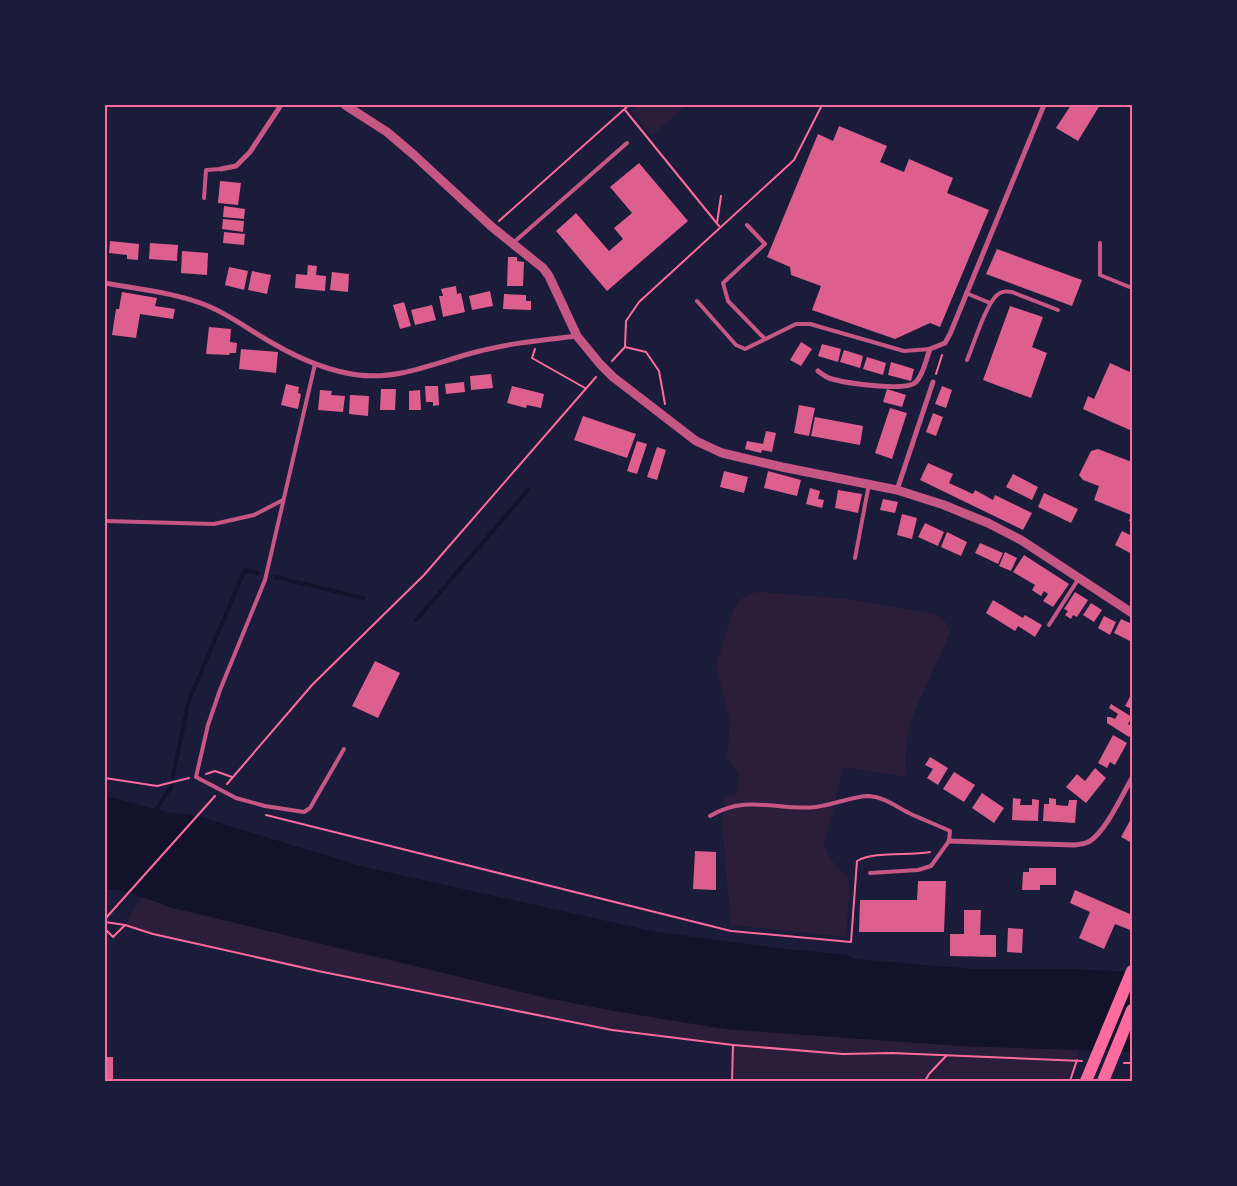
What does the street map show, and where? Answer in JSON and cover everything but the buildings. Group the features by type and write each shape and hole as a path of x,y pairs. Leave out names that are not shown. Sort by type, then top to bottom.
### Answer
{"highway":[{"path":"1086,1081 1132,971"},
{"path":"1102,1081 1132,1010"}],"street":[{"path":"222,169 236,166 250,152 282,105"},
{"path":"345,105 386,132 407,149 492,227 532,258 549,276 577,336 602,368 696,441 722,453 897,490 944,505 988,523 1021,540 1132,613"},
{"path":"818,371 830,379 889,387 907,387 916,382 922,373 930,349 945,343 1044,105"},
{"path":"105,283 182,298 206,305 273,344 315,364 358,375 398,374 423,369 476,352 577,336"},
{"path":"897,490 933,382"},
{"path":"949,841 1075,845 1088,843 1104,827 1132,778"}],"lane":[{"path":"513,243 627,143"},
{"path":"204,198 206,170 222,169"},
{"path":"747,225 765,244 723,283 728,301 764,338"},
{"path":"1100,243 1100,275 1132,288"},
{"path":"967,360 990,303 998,294 1005,291 1012,292 1058,310"},
{"path":"966,293 990,303"},
{"path":"697,301 741,348 749,348 764,338 796,324 810,324 904,351 930,349"},
{"path":"315,364 266,580 220,690 208,725 196,777 236,798 265,806 304,812 310,808 344,749"},
{"path":"855,558 869,484"},
{"path":"105,521 214,524 254,516 283,499"},
{"path":"1049,625 1079,578"},
{"path":"710,816 723,808 746,804 815,807 868,796 879,798 950,831 949,841 931,866 918,870 870,873"}],"path":[{"path":"492,227 629,105"},
{"path":"226,784 312,685 424,576 602,368 625,347 626,321 639,302 794,160 822,105"},
{"path":"625,110 720,227"},
{"path":"717,224 721,196"},
{"path":"538,341 532,358 585,388"},
{"path":"933,382 945,343"},
{"path":"625,347 646,352 659,371 668,420"},
{"path":"105,778 157,786 215,771 232,777"},
{"path":"221,790 105,920 153,934 318,971 594,1027 733,1046 843,1054 892,1053 1077,1060 1070,1081"},
{"path":"262,814 731,931 851,942 857,861 865,856 917,855 932,852"},
{"path":"106,930 114,937 125,925"},
{"path":"732,1081 733,1046"},
{"path":"925,1081 946,1056"},
{"path":"1122,1062 1132,1063"}],"shaded area":[{"path":"638,105 686,105 651,136 631,111"},
{"path":"760,592 849,599 933,614 945,621 950,633 910,722 905,757 906,777 843,767 824,843 827,853 834,863 850,880 846,937 731,925 722,825 724,798 737,794 739,774 727,759 730,722 716,666 733,610 740,600 746,596"},
{"path":"105,796 167,812 197,816 364,867 656,932 785,949 848,955 855,959 972,969 1072,969 1132,972 1132,1052 961,1046 725,1029 547,998 173,908 129,892 105,888"},
{"path":"142,897 173,908 547,998 620,1012 725,1029 961,1046 1078,1049 1077,1060 1070,1081 732,1081 733,1046 612,1030 318,971 153,934 125,925"}],"waterway":[{"path":"416,620 528,490"},
{"path":"173,776 189,700 245,570 257,573"},
{"path":"276,577 363,598"},
{"path":"154,813 172,785"}]}
